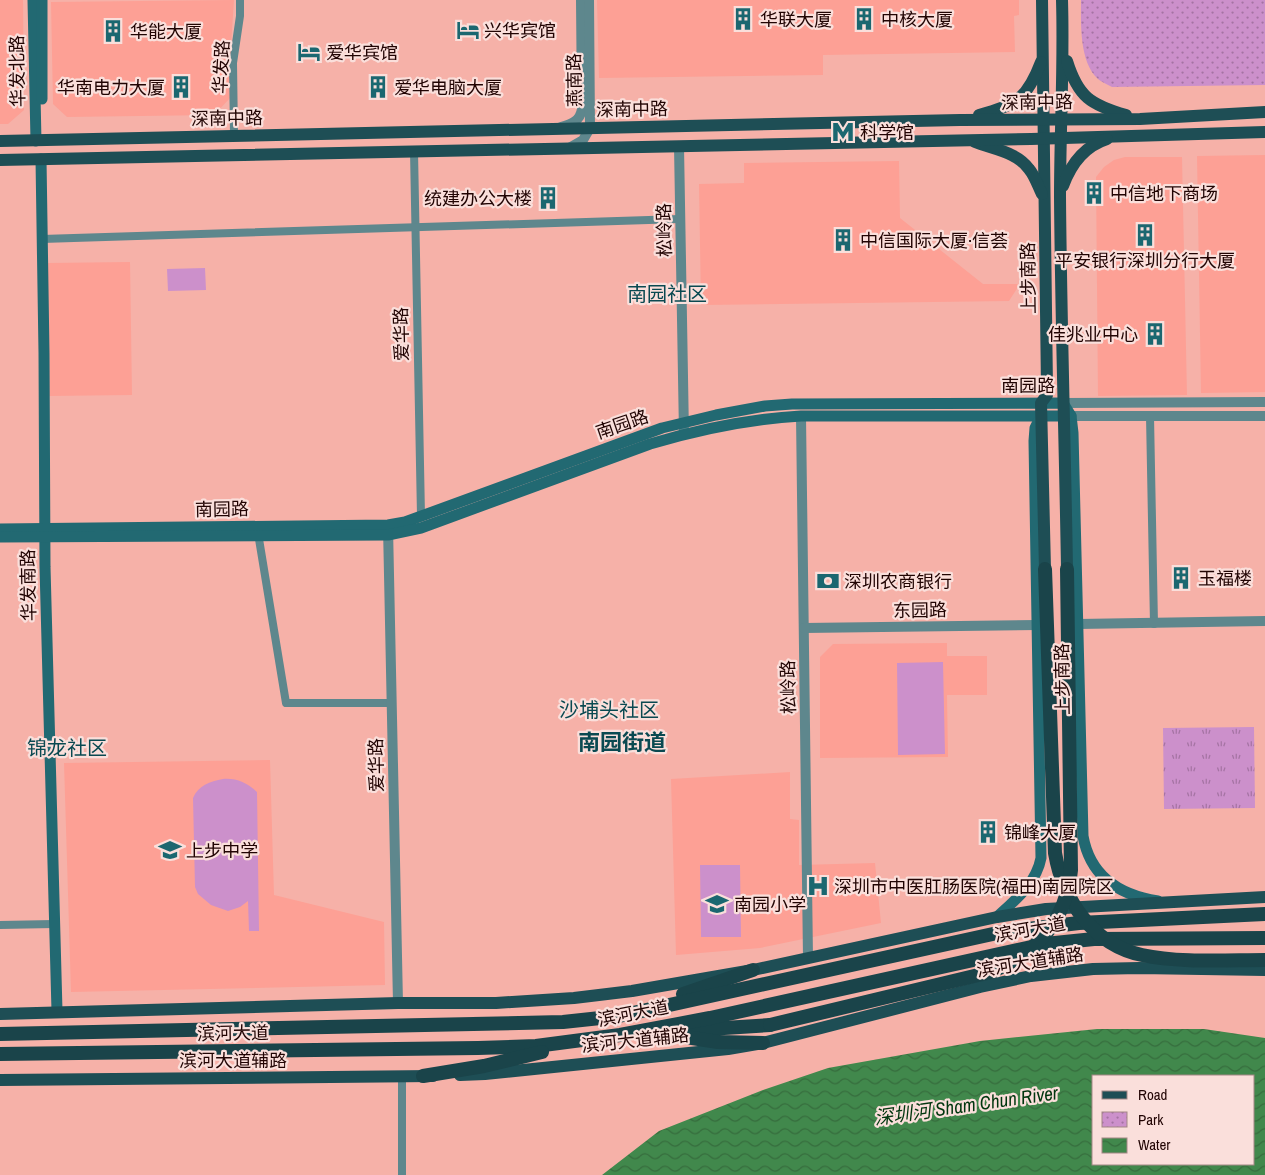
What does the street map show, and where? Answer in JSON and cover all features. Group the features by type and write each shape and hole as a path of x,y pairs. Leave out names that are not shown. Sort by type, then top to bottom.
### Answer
{"highway":[{"path":"679,1036 724,1028 770,1025 991,972 1011,963 1029,951 1049,931 1062,908 1070,885 1071,870 1067,568"},
{"path":"1045,570 1055,853 1063,886 1083,918 1094,930 1123,949 1140,955 1166,959 1265,960"},
{"name":"滨河大道","path":"0,1032 563,1022 620,1016 1002,932 1079,923 1265,915"},
{"name":"滨河大道","path":"0,1056 536,1046 594,1040 710,1018 1045,944 1094,939 1265,938"},
{"path":"620,1016 753,970"},
{"path":"620,1035 679,1036 718,1042 763,1043"},
{"path":"422,1076 484,1066 594,1040"}],"main road":[{"name":"华发北路","path":"33,0 39,141"},
{"name":"华发北路","path":"39,141 42,0"},
{"name":"上步南路","path":"1042,0 1047,395 1041,403 1041,416 1045,570"},
{"path":"1062,0 1063,50 1074,84 1090,100 1111,111 1140,119"},
{"name":"上步南路","path":"1063,50 1060,196 1063,402 1074,433 1083,836 1091,861 1108,881 1120,889 1136,895 1172,902"},
{"path":"960,120 997,110 1016,101 1034,80 1044,55"},
{"name":"深南中路","path":"0,141 960,120 1140,119 1265,112"},
{"name":"深南中路","path":"0,160 1265,132"},
{"path":"1060,196 1069,171 1084,152 1101,141 1120,136"},
{"path":"968,139 1008,153 1022,161 1029,168 1044,200"},
{"name":"华发南路","path":"40,159 45,532 57,1011"},
{"name":"南园路","path":"388,530 420,516 552,467 684,422 765,406 792,404 1063,402"},
{"name":"南园路","path":"0,528 45,532 388,530 421,528 650,444 684,434 741,422 801,416 1067,416"},
{"name":"上步南路","path":"997,917 1023,892 1035,875 1041,858 1034,441 1035,428 1041,416"},
{"name":"上步南路","path":"1067,416 1067,568"},
{"name":"南园路","path":"0,537 45,532"},
{"path":"1041,840 1047,853 1052,857 1066,859 1078,853 1083,836"},
{"path":"0,1014 398,1003 496,1003 574,998 632,991 753,970 997,917 1046,909 1265,897"},
{"name":"滨河大道辅路","path":"0,1080 402,1077 485,1074 728,1049 763,1043 980,987 1031,976 1139,968 1265,970"}],"street":[{"name":"华发路","path":"234,135 234,63 240,16 240,0"},
{"name":"燕南路","path":"554,129 571,124 578,120 581,115 581,0"},
{"name":"燕南路","path":"568,148 583,140 588,135 590,128 589,0"},
{"name":"松岭路","path":"679,146 684,434"},
{"name":"爱华路","path":"414,151 420,516"},
{"path":"42,239 680,218"},
{"name":"南园路","path":"1063,402 1265,402"},
{"name":"松岭路","path":"801,416 808,958"},
{"name":"南园路","path":"1067,416 1265,416"},
{"path":"1150,416 1154,624"},
{"name":"爱华路","path":"388,530 398,1003"},
{"path":"258,531 286,703 391,703"},
{"path":"1078,624 1265,621"},
{"name":"东园路","path":"804,628 1037,625"},
{"path":"0,925 54,924"},
{"path":"402,1077 402,1175"}],"shaded area":[{"path":"0,0 23,0 24,110 8,124 0,124"},
{"path":"234,0 230,61 231,97 214,115 67,117 53,104 51,2"},
{"path":"597,0 1019,0 1019,15 1014,16 1015,52 823,55 823,75 599,78"},
{"path":"1265,155 1265,392 1201,393 1197,156"},
{"path":"1125,157 1182,157 1187,395 1098,396 1096,177 1104,167 1114,160"},
{"path":"899,161 900,218 983,284 1020,284 1009,301 701,305 699,184 744,183 744,163"},
{"path":"130,262 132,395 48,396 47,263"},
{"path":"947,643 947,656 987,656 987,695 947,695 948,757 820,758 820,657 833,644"},
{"name":"上步中学","path":"270,760 274,895 384,922 385,985 71,992 64,763"},
{"name":"南园小学","path":"790,772 790,819 799,820 799,865 875,863 881,923 760,948 676,955 671,779"}],"green space":[{"path":"1081,0 1265,0 1265,85 1112,87 1098,79 1087,63 1082,42"},
{"path":"205,268 206,290 168,291 167,269"},
{"path":"943,662 945,754 898,755 897,663"},
{"path":"1254,727 1255,808 1164,809 1163,728"},
{"path":"223,779 233,779 242,782 257,792 259,931 249,931 248,901 240,907 228,911 211,905 198,894 195,887 193,798 198,790 205,785"},
{"path":"700,865 740,865 741,937 701,937"}],"water":[{"name":"深圳河 Sham Chun River","path":"1097,1029 1204,1029 1265,1038 1265,1175 602,1175 659,1131 763,1090 828,1068 980,1041"}],"place":[{"name":"华联大厦","path":"743,19"},
{"name":"中核大厦","path":"864,19"},
{"name":"兴华宾馆","path":"468,30"},
{"name":"华能大厦","path":"113,31"},
{"name":"爱华宾馆","path":"309,52"},
{"name":"华南电力大厦","path":"181,87"},
{"name":"爱华电脑大厦","path":"378,87"},
{"name":"科学馆","path":"843,132"},
{"name":"中信地下商场","path":"1094,193"},
{"name":"统建办公大楼","path":"548,198"},
{"name":"平安银行深圳分行大厦","path":"1145,235"},
{"name":"中信国际大厦·信荟","path":"843,240"},
{"name":"佳兆业中心","path":"1155,334"},
{"name":"玉福楼","path":"1181,578"},
{"name":"深圳农商银行","path":"828,581"},
{"name":"锦峰大厦","path":"988,832"},
{"name":"上步中学","path":"170,850"},
{"name":"深圳市中医肛肠医院(福田)南园院区","path":"818,886"},
{"name":"南园小学","path":"717,904"}],"district":[{"name":"南园社区","path":"667,293"},
{"name":"沙埔头社区","path":"609,709"},
{"name":"南园街道","path":"622,742"},
{"name":"锦龙社区","path":"67,747"}]}
